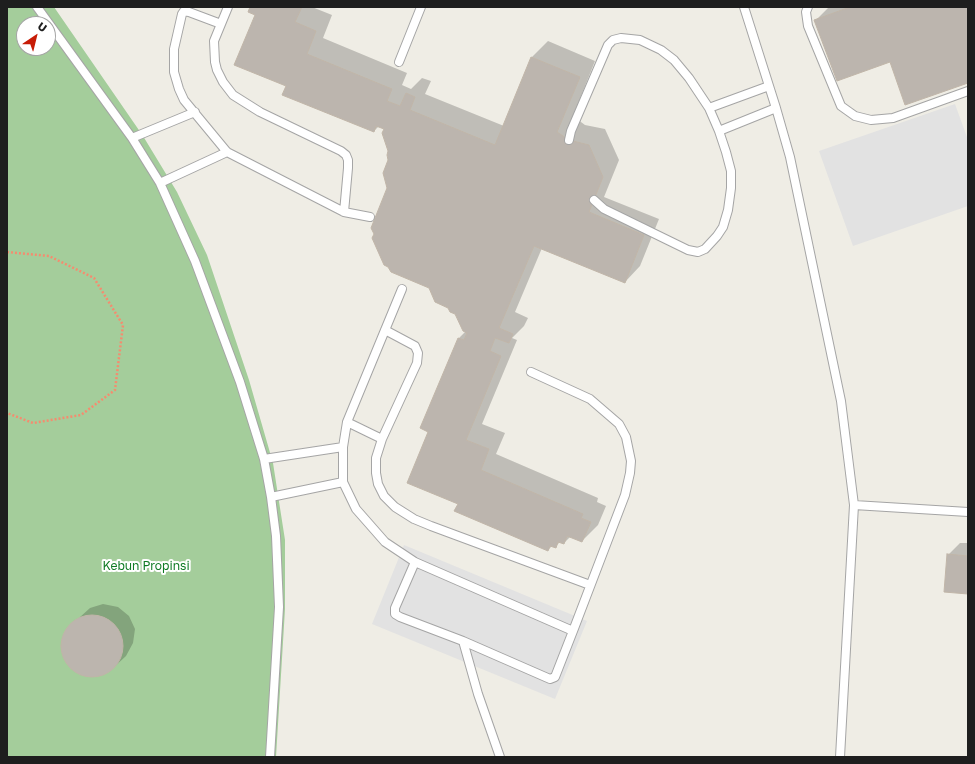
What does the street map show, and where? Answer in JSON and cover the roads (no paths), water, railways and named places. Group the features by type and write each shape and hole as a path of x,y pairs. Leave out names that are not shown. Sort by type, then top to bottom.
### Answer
{"lane":[{"path":"38,7 132,138 160,183 195,261 240,382 264,459 276,536 279,607 270,757"},
{"path":"228,7 214,41 215,62 223,82 233,95 260,112 341,151 346,155 348,160 348,168 344,212"},
{"path":"399,62 421,7"},
{"path":"744,7 790,157 841,401 854,505 840,757"},
{"path":"808,7 806,12 808,26 841,106 855,116 871,120 893,118 968,91"},
{"path":"221,24 189,12 184,11 182,14 174,49 174,72 184,100 227,152 344,212 370,217"},
{"path":"569,140 608,46 613,40 621,38 640,40 661,50 674,60 709,108 719,131 731,171 728,210 723,227 717,236 705,248 698,252 688,250 604,209 594,200"},
{"path":"709,108 769,86"},
{"path":"719,131 776,108"},
{"path":"132,138 195,112"},
{"path":"160,183 227,152"},
{"path":"402,289 347,422 343,447 343,482 356,509 385,542 415,562 573,631"},
{"path":"385,330 415,346 418,353 417,363 382,439 376,458 378,484 384,496 395,507 414,519 590,585"},
{"path":"415,562 395,608 395,614 463,641 550,679 555,677 625,495 631,461 626,437 618,424 590,399 531,372"},
{"path":"347,422 382,439"},
{"path":"264,459 343,447"},
{"path":"271,497 343,482"},
{"path":"854,505 968,512"},
{"path":"463,641 478,694 500,757"}],"park label":[{"name":"Kebun Propinsi","path":"146,566"}]}
